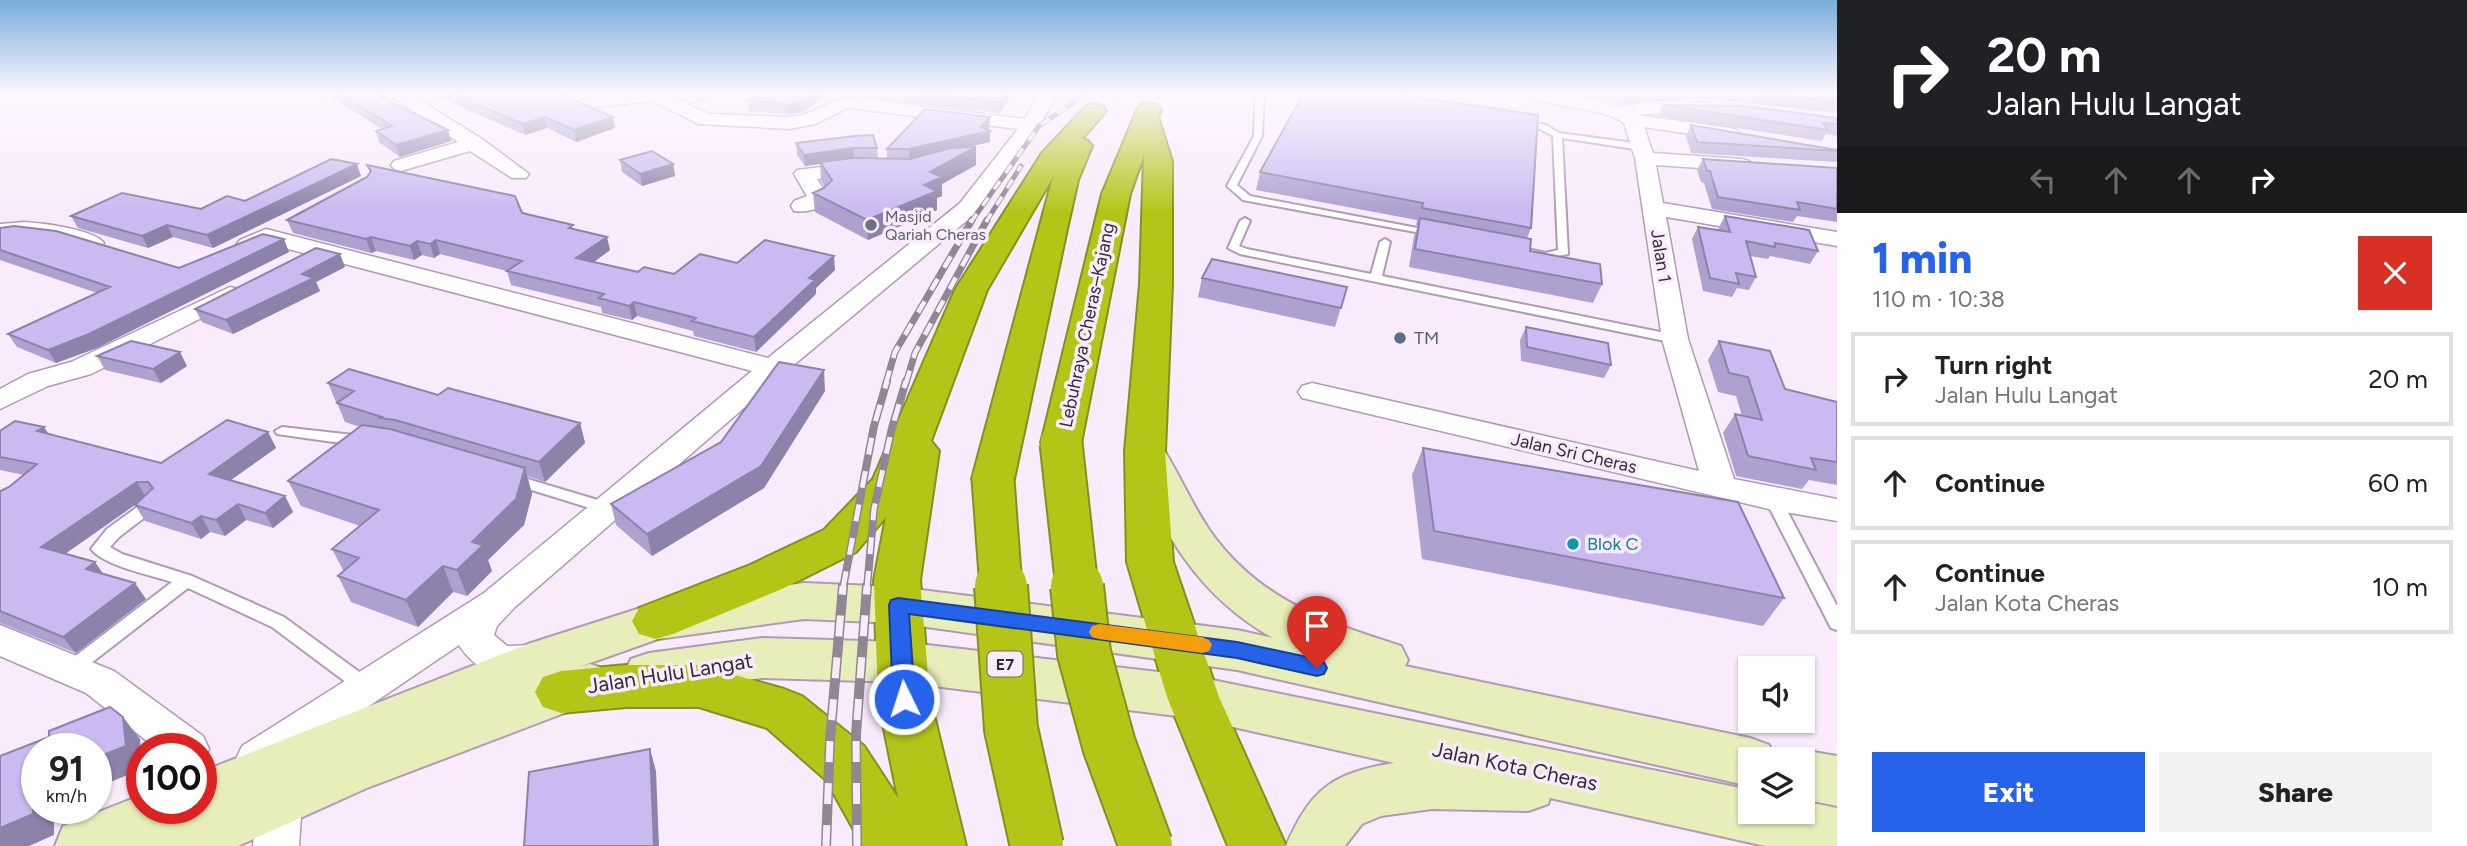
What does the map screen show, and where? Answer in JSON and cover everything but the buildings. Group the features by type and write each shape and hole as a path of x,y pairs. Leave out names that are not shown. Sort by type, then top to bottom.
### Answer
{"highway":[{"path":"656,621 765,577 840,541 890,486 971,290 1051,158 1072,133"},
{"name":"E7","path":"1037,846 1010,729 993,479 1065,180 1086,133"},
{"name":"Lebuhraya Cheras–Kajang","path":"1140,133 1116,194 1061,443 1084,653 1109,745 1146,846"},
{"path":"1155,133 1159,161 1156,284 1144,451 1150,562 1193,697 1257,846"},
{"path":"929,396 897,580 904,699 937,846"},
{"path":"553,675 626,686 699,686 784,711 845,763 883,825 892,846"}],"main road":[{"path":"1144,451 1188,531 1205,556 1228,580 1266,611 1317,639 1609,732 1738,759"},
{"name":"Jalan Hulu Langat","path":"174,846 278,824 347,771 553,675 656,621 804,601 898,605 1237,650 1609,732"},
{"name":"Jalan Hulu Langat","path":"217,791 553,675 658,671 762,658 901,662 1193,697"},
{"name":"Jalan Kota Cheras","path":"1193,697 1837,835"},
{"path":"1815,777 1837,781"},
{"path":"1315,846 1321,831 1342,806 1372,792 1413,786 1491,785 1631,790"},
{"path":"84,846 137,824"}],"street":[{"path":"460,133 519,174"},
{"path":"217,786 502,597 773,368 968,208 999,152 1021,133"},
{"name":"Jalan 1","path":"1635,133 1643,153 1675,339 1720,486"},
{"path":"1726,133 1752,138"},
{"path":"401,165 475,143"},
{"path":"1643,153 1769,167"},
{"path":"802,206 819,199 804,174 855,168 881,169"},
{"path":"1653,208 1837,239"},
{"path":"231,253 288,223"},
{"path":"0,230 23,227 47,229 109,248"},
{"path":"266,236 773,368"},
{"path":"281,268 318,250"},
{"path":"0,400 38,380 81,369 257,281"},
{"name":"Jalan Sri Cheras","path":"1312,393 1773,499 1837,510"},
{"path":"502,597 482,619 474,637 486,655 553,675"},
{"path":"0,640 100,682 167,733"}],"lane":[{"path":"1258,133 1232,186 1247,198 1450,237"},
{"path":"1554,133 1643,153"},
{"path":"1518,251 1545,256 1564,252 1557,135"},
{"path":"1245,221 1233,248 1675,339"},
{"path":"1376,278 1385,242"},
{"path":"282,430 375,443"},
{"path":"504,478 606,508"},
{"path":"1773,499 1837,622"},
{"path":"152,504 113,533 99,549 116,558 186,580 278,622 366,687"},
{"path":"71,669 186,580"}],"railway":[{"path":"971,222 1034,133"},
{"path":"986,222 1021,166"},
{"path":"886,383 895,352 972,220"},
{"path":"906,383 915,353 987,220"},
{"path":"843,588 874,426 887,381"},
{"path":"867,588 874,509 892,428 906,381"},
{"path":"826,846 830,740 843,586"},
{"path":"857,846 856,734 867,586"}],"slow traffic":[{"path":"1099,632 1202,645"}],"place":[{"name":"Masjid Qariah Cheras","path":"871,225"},
{"name":"TM","path":"1400,338"},
{"name":"Blok C","path":"1573,544"}],"route":[{"path":"904,699 898,605 1237,650 1317,668"}]}
